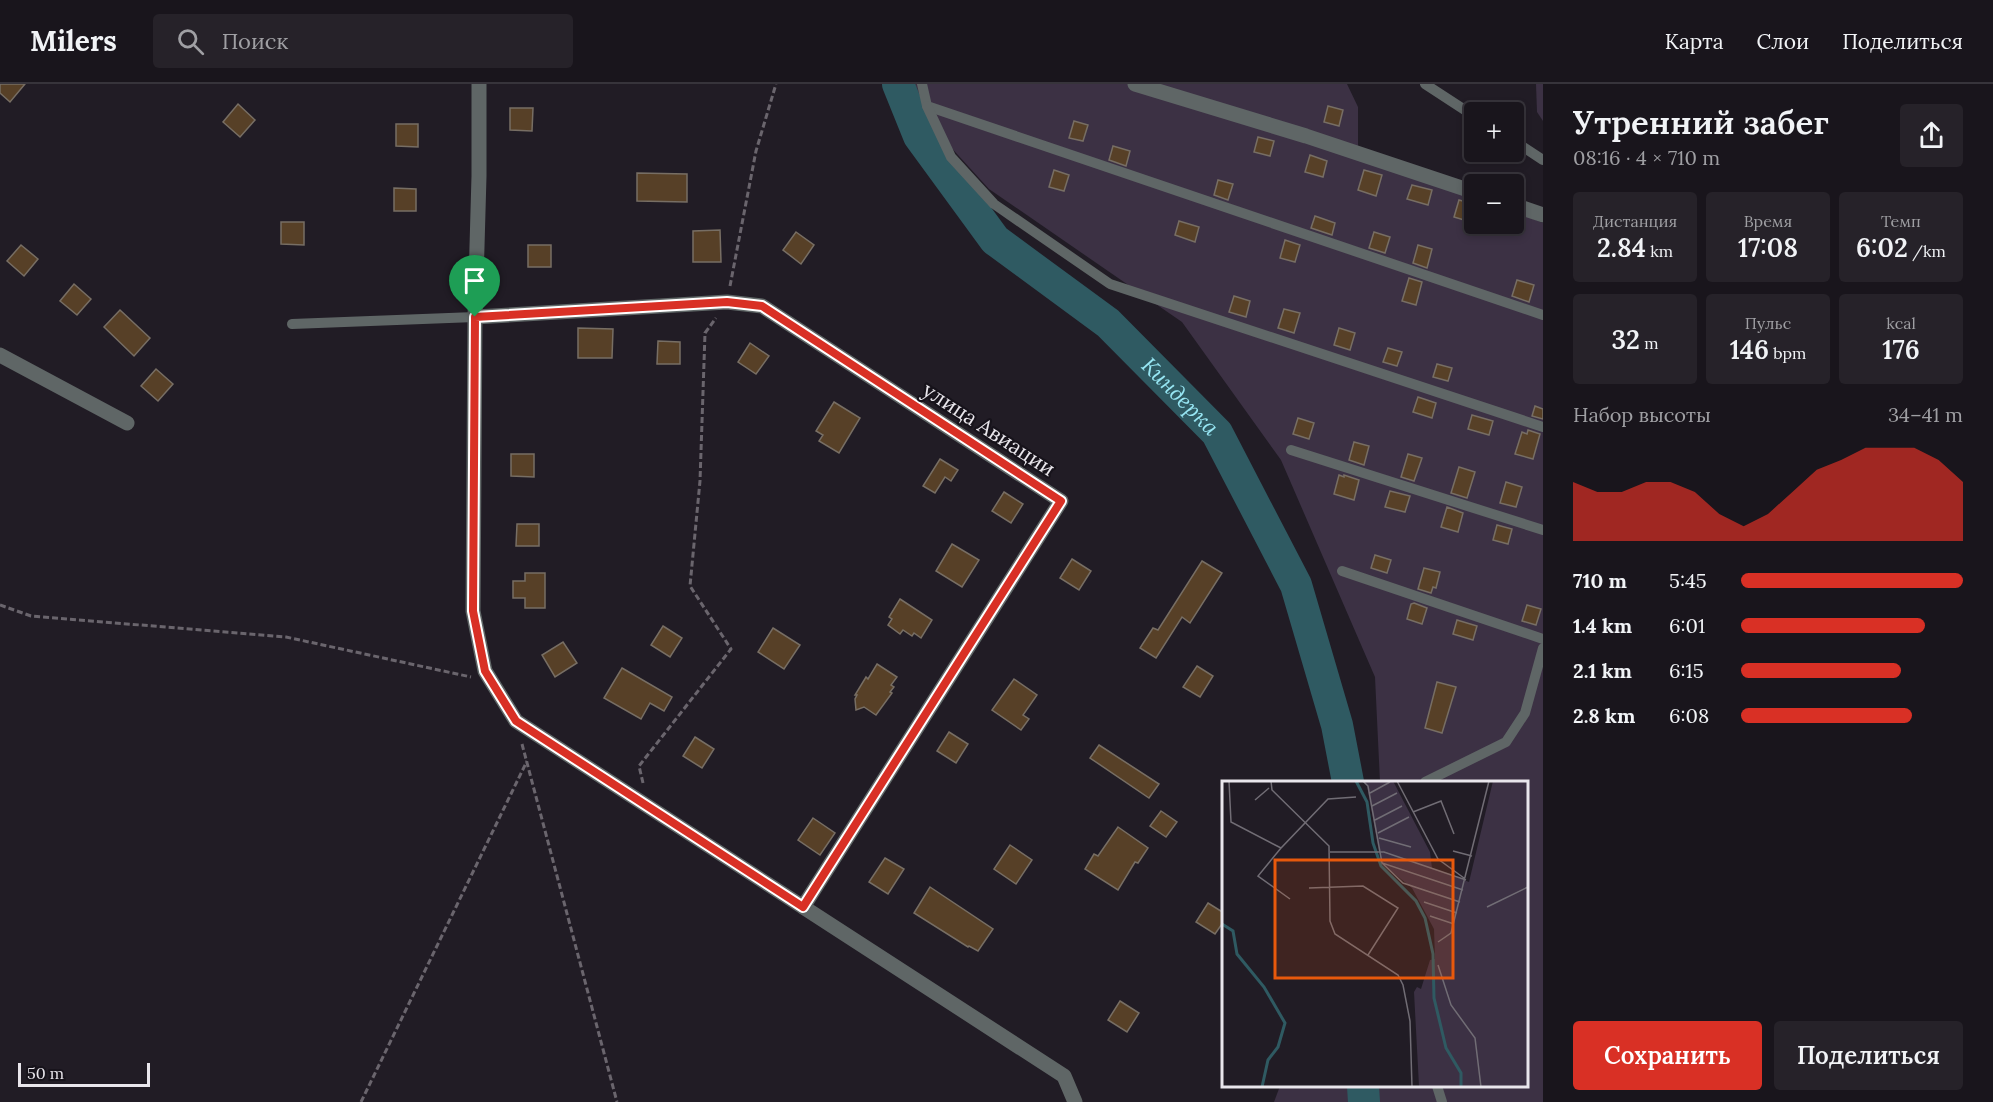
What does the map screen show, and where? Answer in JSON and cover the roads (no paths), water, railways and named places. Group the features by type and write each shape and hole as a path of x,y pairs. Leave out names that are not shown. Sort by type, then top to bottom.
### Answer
{"street":[{"path":"479,84 473,611 485,671 516,721 1064,1076 1075,1102"},
{"path":"1135,84 1306,136 1464,189"},
{"path":"1524,208 1543,215"},
{"name":"улица Авиации","path":"475,317 727,302 762,306 1061,501 803,907"},
{"path":"0,355 127,423"}],"lane":[{"path":"922,84 927,106 951,156 994,204 1110,284 1543,427"},
{"path":"1425,84 1464,109"},
{"path":"927,106 1543,315"},
{"path":"1524,148 1543,160"},
{"path":"292,324 475,317"},
{"path":"1290,450 1543,530"},
{"path":"1342,571 1543,639"},
{"path":"1429,781 1506,742 1526,712 1543,648"},
{"path":"1437,1087 1442,1102"}],"waterway":[{"name":"Киндерка","path":"898,84 919,136 995,240 1108,323 1217,433 1296,585 1337,725 1348,781"},
{"name":"Киндерка","path":"1363,1087 1364,1102"}]}
